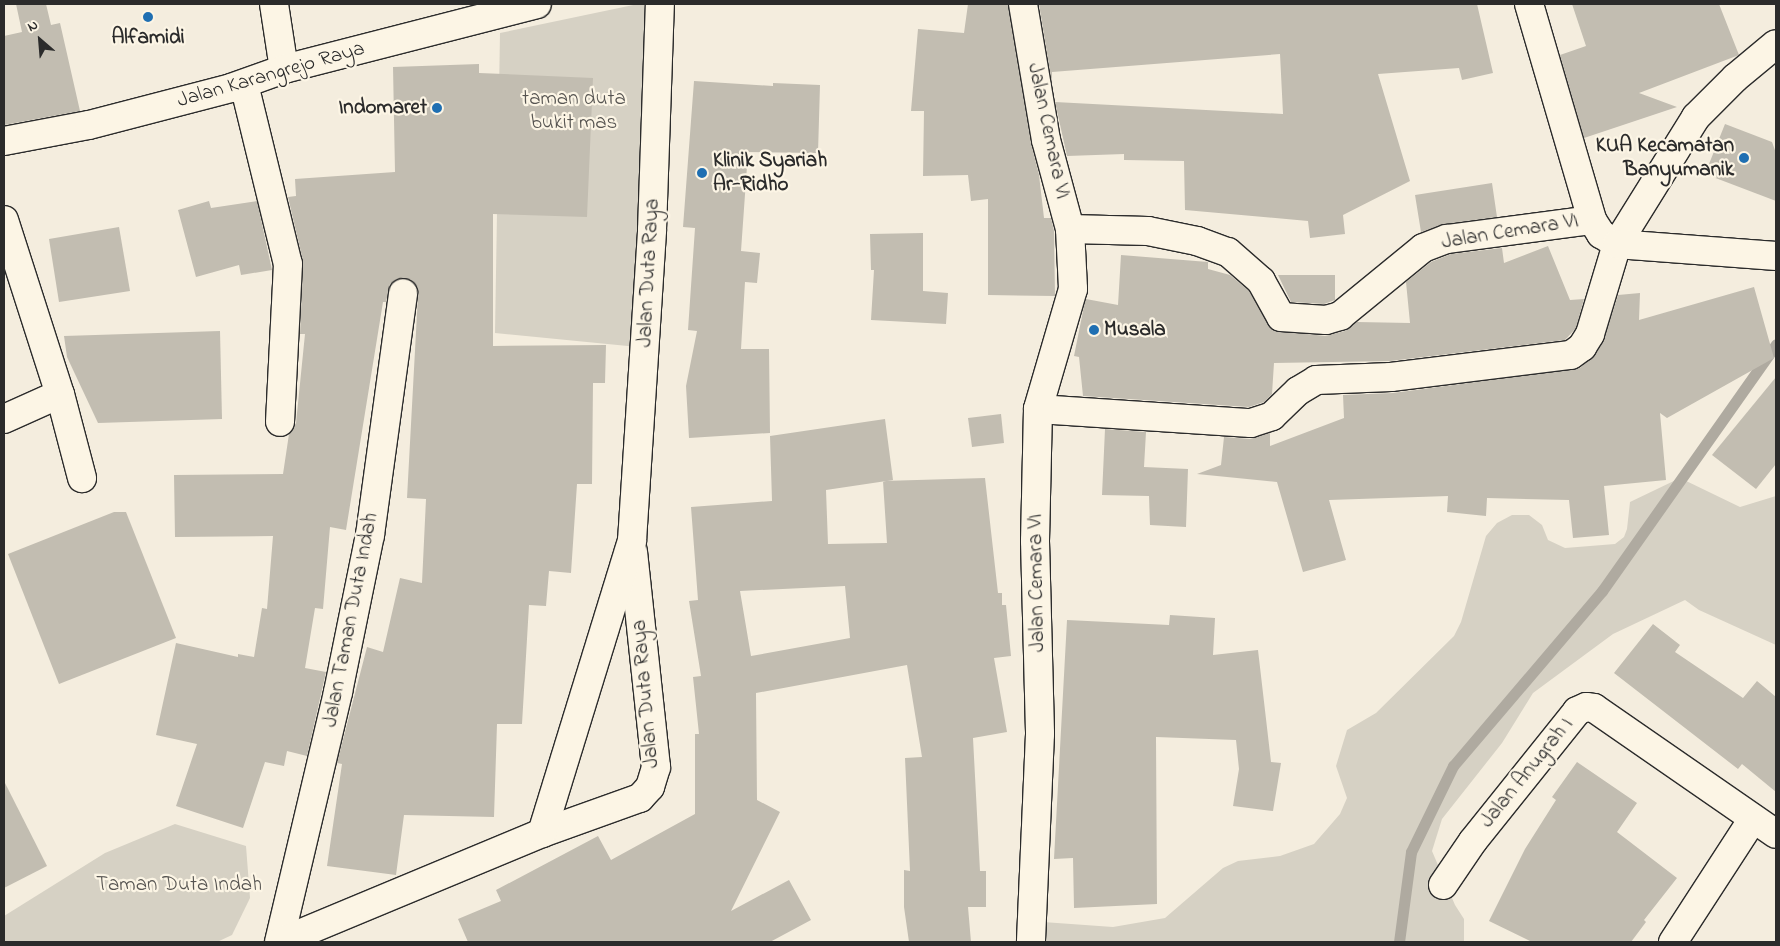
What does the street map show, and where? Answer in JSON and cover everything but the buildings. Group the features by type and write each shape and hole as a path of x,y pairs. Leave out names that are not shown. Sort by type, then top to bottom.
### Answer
{"street":[{"path":"274,4 284,69"},
{"name":"Jalan Karangrejo Raya","path":"4,141 89,124 244,84 284,69 468,13 537,4"},
{"name":"Jalan Duta Raya","path":"279,942 542,833 640,798 650,787 656,767 632,542 652,230 660,4"},
{"name":"Jalan Cemara VI","path":"1023,4 1046,140 1070,229 1073,289 1038,409 1035,541 1040,734 1031,942"},
{"path":"1529,4 1592,220 1601,234 1617,244 1776,256"},
{"path":"1038,409 1251,423 1272,416 1298,390 1316,380 1391,377 1571,355 1582,347 1590,334 1617,244 1696,117 1735,78 1776,44"},
{"path":"244,84 288,264 280,422"},
{"path":"4,220 60,394 82,478"},
{"name":"Jalan Cemara VI","path":"1070,229 1148,231 1228,252 1260,282 1281,317 1326,320 1340,316 1422,248 1447,239 1592,220"},
{"name":"Jalan Taman Duta Indah","path":"279,942 338,692 370,536 403,293"},
{"path":"4,419 60,394"},
{"name":"Jalan Duta Raya","path":"542,833 632,542"},
{"name":"Jalan Anugrah I","path":"1442,885 1473,841 1577,710 1586,707 1594,708 1776,834"},
{"path":"1673,942 1753,819"}],"green space":[{"name":"taman duta bukit mas","path":"638,4 654,4 638,347 495,333 500,33"},
{"path":"1680,478 1740,507 1776,496 1776,645 1699,610 1685,600 1613,634 1533,693 1502,743 1442,819 1432,851 1455,905 1464,919 1464,942 1031,942 1043,922 1113,927 1165,918 1223,868 1238,861 1280,856 1314,844 1340,814 1347,798 1336,766 1347,730 1376,713 1454,636 1461,622 1486,536 1497,523 1512,515 1529,515 1542,525 1548,540 1565,548 1615,544 1624,537 1627,529 1630,502"},
{"name":"Taman Duta Indah","path":"175,824 246,846 250,898 232,935 217,942 4,942 4,916 105,853"}],"waterway":[{"path":"1399,942 1411,852 1453,766 1602,591 1776,344"}],"place":[{"name":"Alfamidi","path":"148,17"},
{"name":"Indomaret","path":"437,108"},
{"name":"KUA Kecamatan Banyumanik","path":"1744,158"},
{"name":"Klinik Syariah Ar-Ridho","path":"702,173"},
{"name":"Musala","path":"1094,330"}]}
